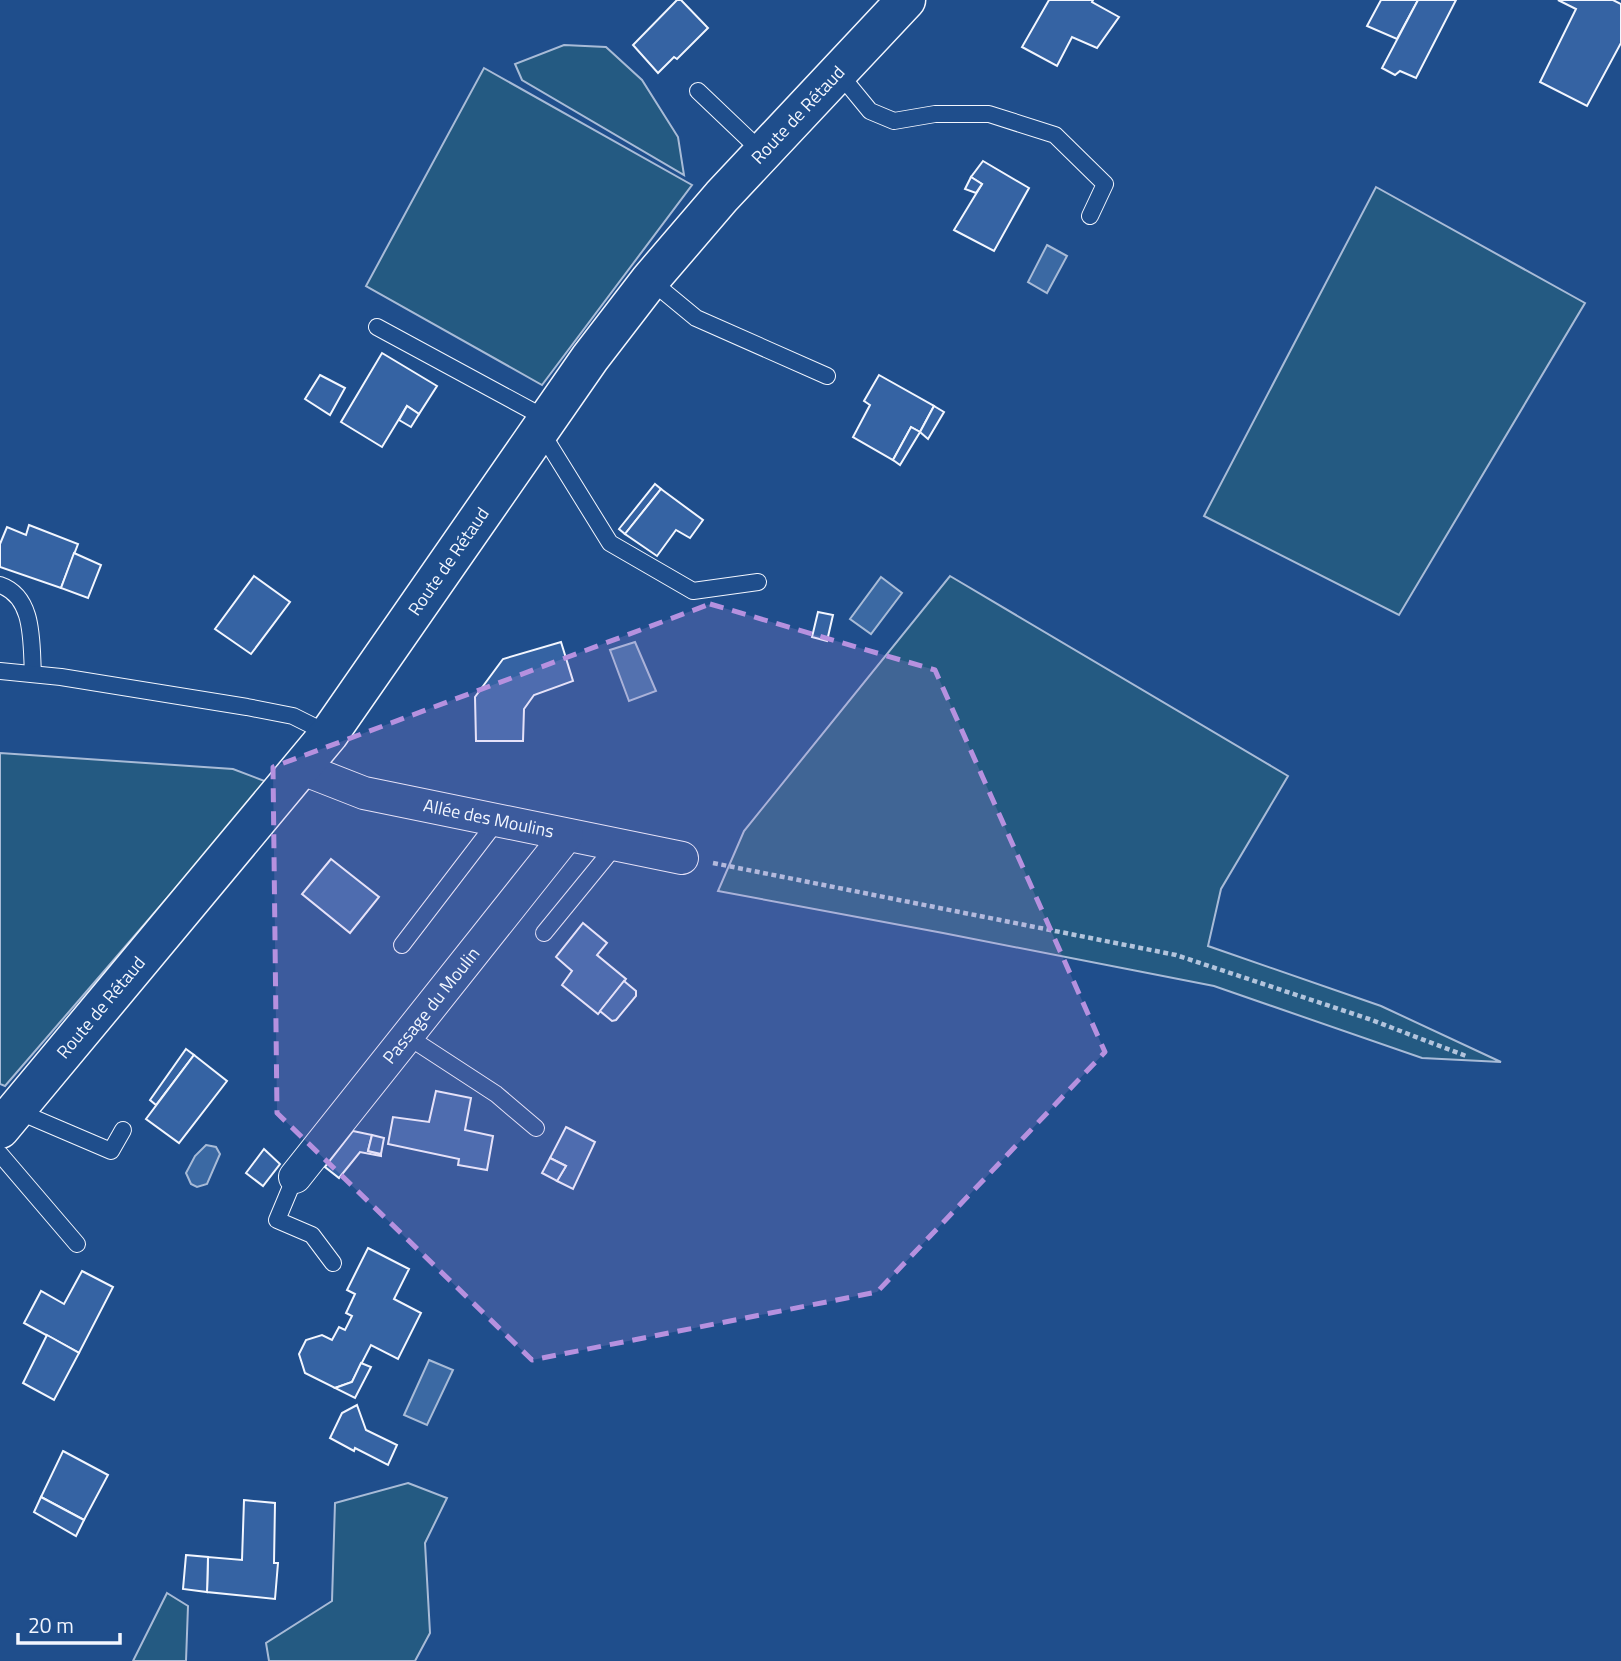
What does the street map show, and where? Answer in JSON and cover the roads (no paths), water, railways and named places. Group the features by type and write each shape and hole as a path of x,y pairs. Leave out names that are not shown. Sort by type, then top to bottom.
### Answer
{"main road":[{"name":"Route de Rétaud","path":"8,1119 329,734 590,358 650,280 762,152 906,0"}],"street":[{"name":"Allée des Moulins","path":"300,768 364,793 682,858"},
{"name":"Passage du Moulin","path":"295,1177 567,835"}],"lane":[{"path":"838,72 870,111 894,121 935,114 989,114 1055,135 1105,184 1090,216"},
{"path":"698,91 762,152"},
{"path":"650,280 696,318 827,376"},
{"path":"377,327 544,424 610,542 693,591 758,582"},
{"path":"0,585 12,589 22,600 29,621 33,674"},
{"path":"0,671 258,709 293,716 329,734"},
{"path":"402,945 497,821"},
{"path":"544,933 615,845"},
{"path":"407,1036 496,1094 536,1128"},
{"path":"8,1119 111,1151 123,1130"},
{"path":"0,1154 77,1244"},
{"path":"295,1177 277,1220 312,1235 333,1263"}]}
